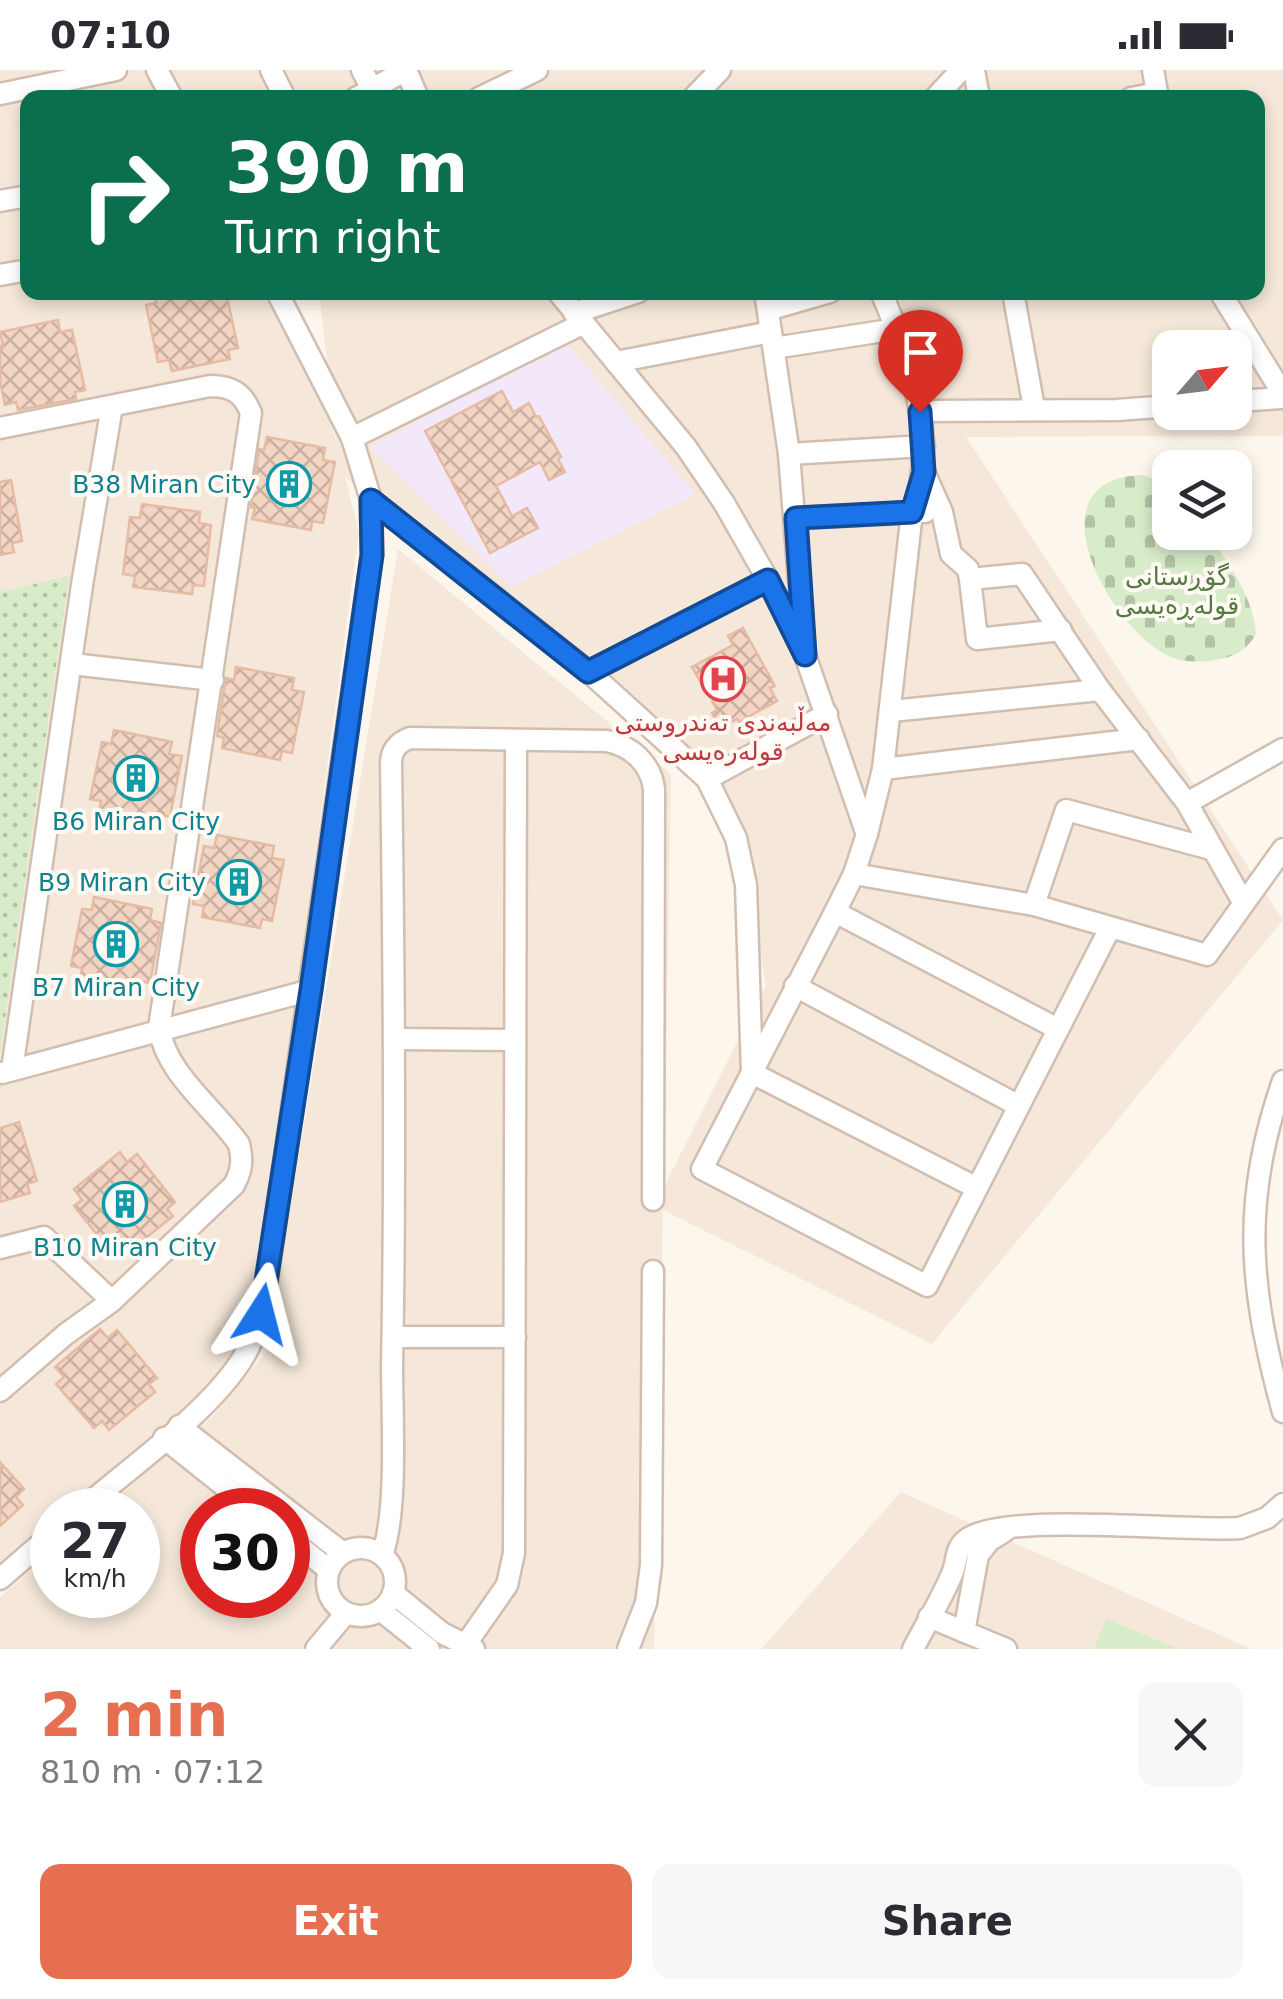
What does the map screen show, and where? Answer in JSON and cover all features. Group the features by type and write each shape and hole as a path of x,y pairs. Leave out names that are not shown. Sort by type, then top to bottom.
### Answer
{"street":[{"path":"0,94 116,70"},
{"path":"363,86 406,70"},
{"path":"497,90 538,70"},
{"path":"701,90 720,70"},
{"path":"942,90 961,70"},
{"path":"107,1488 206,1402 242,1360 261,1314 311,990 372,555 371,500 352,438 281,300"},
{"path":"884,300 896,328 920,412 924,472 912,512 883,770 854,874 702,1169 927,1286 1110,928"},
{"path":"1014,300 1034,408"},
{"path":"1225,300 1283,396 1252,400"},
{"path":"766,301 789,454 805,655"},
{"path":"352,438 570,304 686,447 768,580 805,655 828,714 867,834"},
{"path":"616,362 896,328"},
{"path":"0,428 224,386 246,400 251,413 159,1028 173,1063 239,1144 241,1172 234,1185 112,1300 0,1391"},
{"path":"112,406 6,1072 311,990"},
{"path":"920,412 1152,407"},
{"path":"789,454 924,446"},
{"path":"924,472 942,512 951,554 968,568 977,639 1061,630"},
{"path":"371,500 588,672 707,780 736,838 746,885 752,1073"},
{"path":"796,518 942,512"},
{"path":"970,580 1022,574 1100,690 1186,803 1244,902"},
{"path":"588,672 768,580"},
{"path":"72,664 212,680"},
{"path":"891,711 1100,690"},
{"path":"707,780 828,714"},
{"path":"382,1556 390,1519 393,1337 395,1039 391,755 401,741 410,738 615,743 635,754 653,780 653,1200"},
{"path":"883,770 1138,739"},
{"path":"387,1602 470,1646 502,1594 513,1564 516,741"},
{"path":"1186,803 1283,749"},
{"path":"1034,905 1066,810 1211,849"},
{"path":"854,874 1034,905 1207,955 1283,849"},
{"path":"835,912 1058,1030"},
{"path":"795,986 1019,1106"},
{"path":"395,1039 515,1040"},
{"path":"752,1073 977,1188"},
{"path":"1283,1081 1260,1165 1253,1235 1259,1316 1283,1412"},
{"path":"0,1248 44,1237 112,1300"},
{"path":"628,1649 646,1603 651,1565 652,1271"},
{"path":"393,1337 515,1337"},
{"path":"172,1432 231,1488"},
{"path":"172,1432 343,1553"},
{"path":"913,1649 954,1572 963,1542 977,1534 1072,1524 1240,1528 1268,1518 1283,1504"},
{"path":"964,1632 978,1554 989,1541 1012,1528"},
{"path":"363,1548 382,1556 394,1573 387,1602 360,1616 346,1613 331,1598 329,1570 343,1553 363,1548"},
{"path":"0,1579 30,1553"},
{"path":"310,1555 329,1570"},
{"path":"387,1602 429,1649"},
{"path":"316,1649 346,1613"},
{"path":"929,1617 1006,1649"}],"shaded area":[{"path":"0,70 1283,70 1283,436 966,437 1283,920 932,1344 663,1210 654,1649 0,1649 0,1597 30,1571 30,1618 160,1618 160,1488 128,1488 213,1416 267,1351 398,549 671,774 664,1187 766,985 735,808 550,647 345,477 359,532 253,1312 236,1353 209,1389 93,1488 30,1488 30,1541 0,1568"},
{"path":"566,342 695,494 512,587 370,447"},
{"path":"901,1492 1251,1649 761,1649"}],"green space":[{"name":"گۆڕستانی قولەڕەیسی","path":"1143,475 1152,478 1152,550 1219,550 1238,580 1254,620 1256,634 1246,647 1220,659 1179,660 1144,639 1122,615 1103,586 1090,555 1084,526 1090,500 1109,482"},
{"path":"69,576 0,1054 0,592"},
{"path":"1106,1619 1179,1649 1094,1649"}],"building":[{"path":"155,300 228,300 238,348 228,350 230,359 172,371 169,360 158,362 146,305"},
{"path":"58,320 60,332 72,330 85,390 75,392 76,399 18,410 16,402 5,405 0,381 0,332"},
{"path":"502,391 513,412 529,403 561,457 558,459 565,472 549,480 540,462 496,486 512,516 527,508 538,528 490,553 425,431"},
{"name":"B38 Miran City","path":"267,437 325,448 323,460 335,462 323,523 312,521 311,530 252,519 259,449 264,450"},
{"path":"11,480 22,541 12,543 14,552 0,555 0,482"},
{"path":"142,504 200,512 199,523 211,525 204,586 193,585 192,594 133,587 135,576 123,574 130,517 140,518"},
{"name":"مەڵبەندی تەندروستی قولەرەیسی","path":"743,628 775,686 770,688 777,701 720,728 712,713 717,710 712,701 719,696 708,677 700,681 692,667 733,645 728,636"},
{"path":"236,667 294,678 292,690 304,692 292,753 282,751 280,760 222,748 224,738 217,736 224,688 226,678 234,680"},
{"name":"B6 Miran City","path":"114,730 172,742 169,754 182,756 170,817 159,814 158,824 99,812 101,801 90,799 102,742 111,744"},
{"name":"B9 Miran City","path":"217,835 274,846 272,858 284,860 272,921 262,919 260,928 202,917 204,906 193,904 204,846 214,848"},
{"name":"B7 Miran City","path":"94,897 152,909 150,920 161,923 150,983 140,981 138,990 80,979 82,968 71,966 82,909 92,910"},
{"path":"19,1122 37,1181 27,1184 30,1193 0,1202 0,1128"},
{"name":"B10 Miran City","path":"120,1152 127,1162 137,1154 175,1202 167,1209 173,1216 127,1253 120,1245 111,1252 74,1206 82,1200 74,1189"},
{"path":"100,1329 108,1338 117,1330 157,1378 149,1384 155,1392 109,1430 102,1421 94,1428 56,1384 64,1377 55,1367"},
{"path":"0,1462 24,1489 16,1497 23,1505 0,1526"}],"place":[{"name":"B38 Miran City","path":"289,484"},
{"name":"مەڵبەندی تەندروستی قولەرەیسی","path":"723,679"},
{"name":"B6 Miran City","path":"136,778"},
{"name":"B9 Miran City","path":"239,882"},
{"name":"B7 Miran City","path":"116,944"},
{"name":"B10 Miran City","path":"125,1204"}],"route":[{"path":"261,1314 372,555 371,500 588,672 768,580 805,655 796,518 912,512 924,472 920,412"}]}
